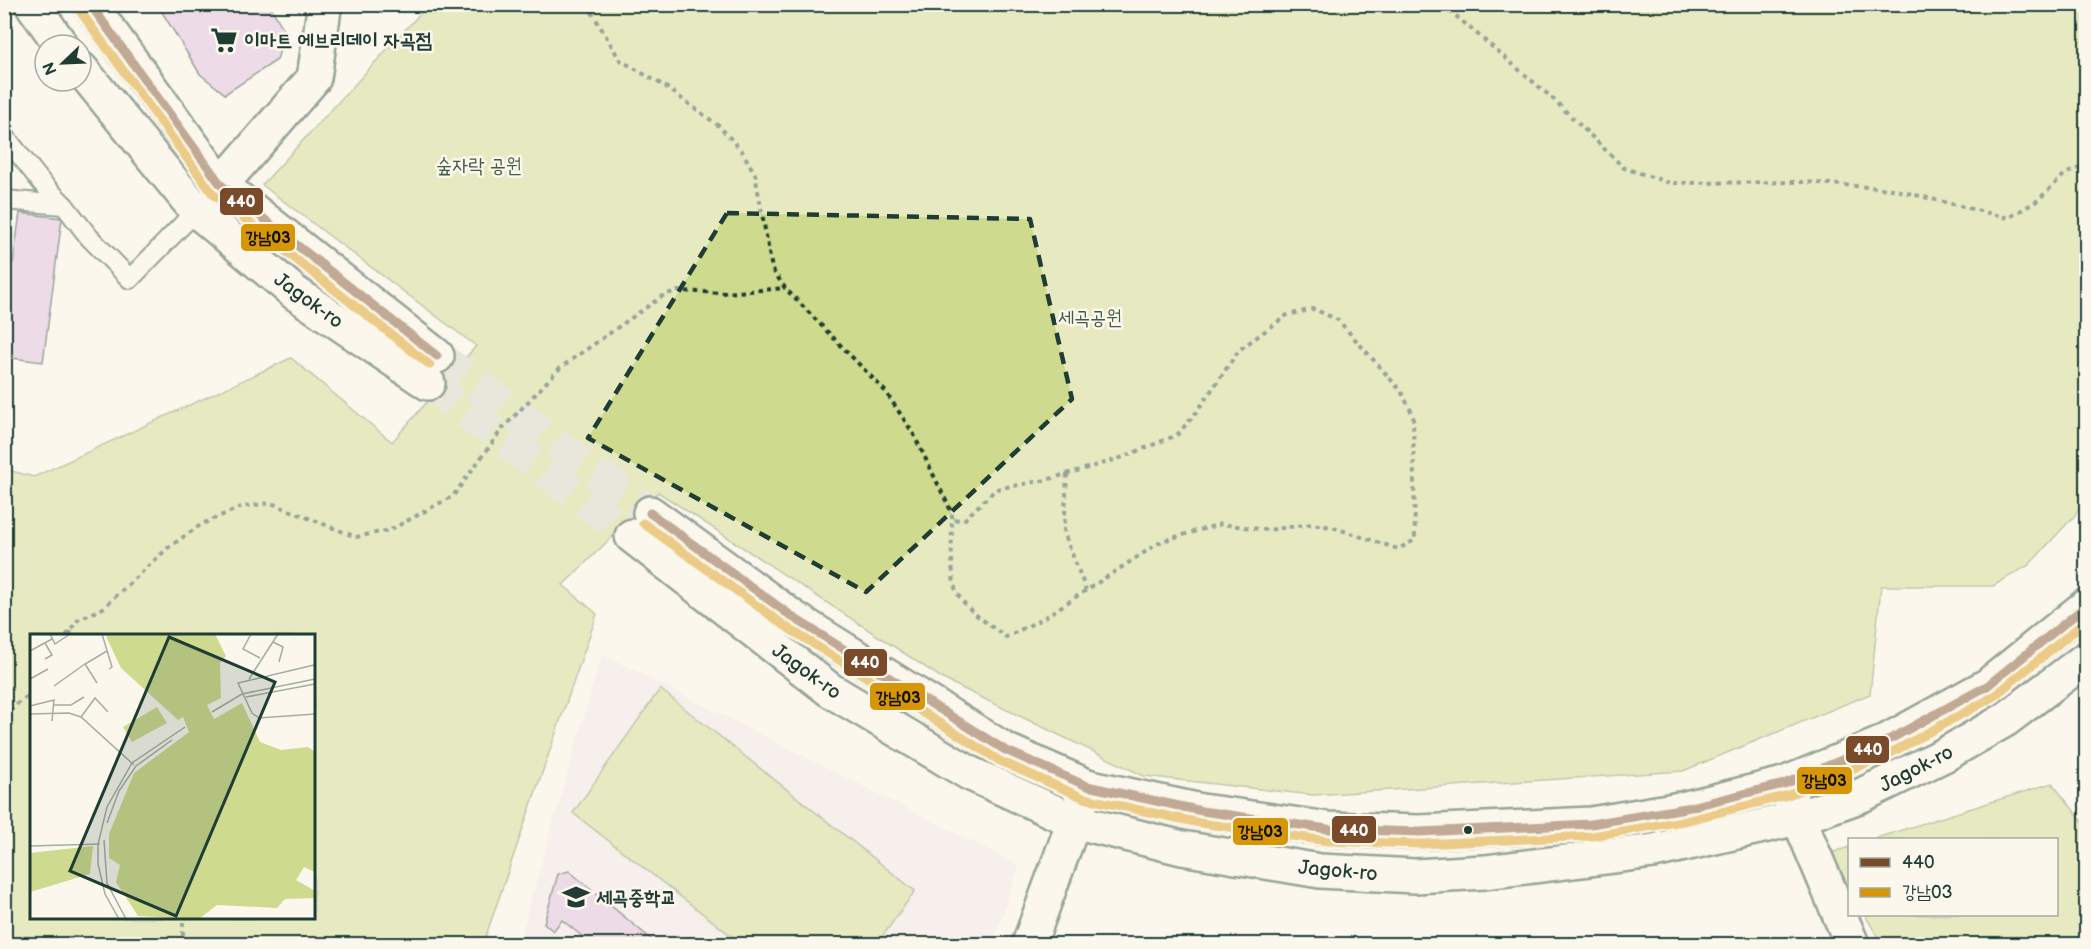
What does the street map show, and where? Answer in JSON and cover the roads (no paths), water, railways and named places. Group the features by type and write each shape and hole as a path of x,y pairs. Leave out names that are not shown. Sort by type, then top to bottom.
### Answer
{"main road":[{"path":"32,4 52,33"},
{"name":"Jagok-ro","path":"90,4 221,185 433,370 296,293 196,210 93,84"},
{"path":"221,185 314,78 324,9 321,4"},
{"name":"Jagok-ro","path":"2086,606 1987,686 1883,743 1784,784 1686,808 1591,824 1419,832 1328,829 1202,811 1087,786 1005,750 641,524 830,690 969,773 1074,821 1182,848 1320,871 1415,876 1485,872 1654,851 1798,818 1862,795 1944,755 2005,720 2086,659"},
{"path":"1784,784 1852,945"},
{"path":"1029,945 1087,786"}],"lane":[{"path":"4,135 89,237 130,279 221,185"},
{"path":"4,200 64,205"}],"tunnel":[{"path":"437,356 650,513"},
{"path":"428,383 632,536"}],"place":[{"name":"이마트 에브리데이 자곡점","path":"224,40"},
{"name":"세곡중학교","path":"576,897"}],"park label":[{"name":"숲자락 공원","path":"479,165"},
{"name":"세곡공원","path":"1090,317"}]}
